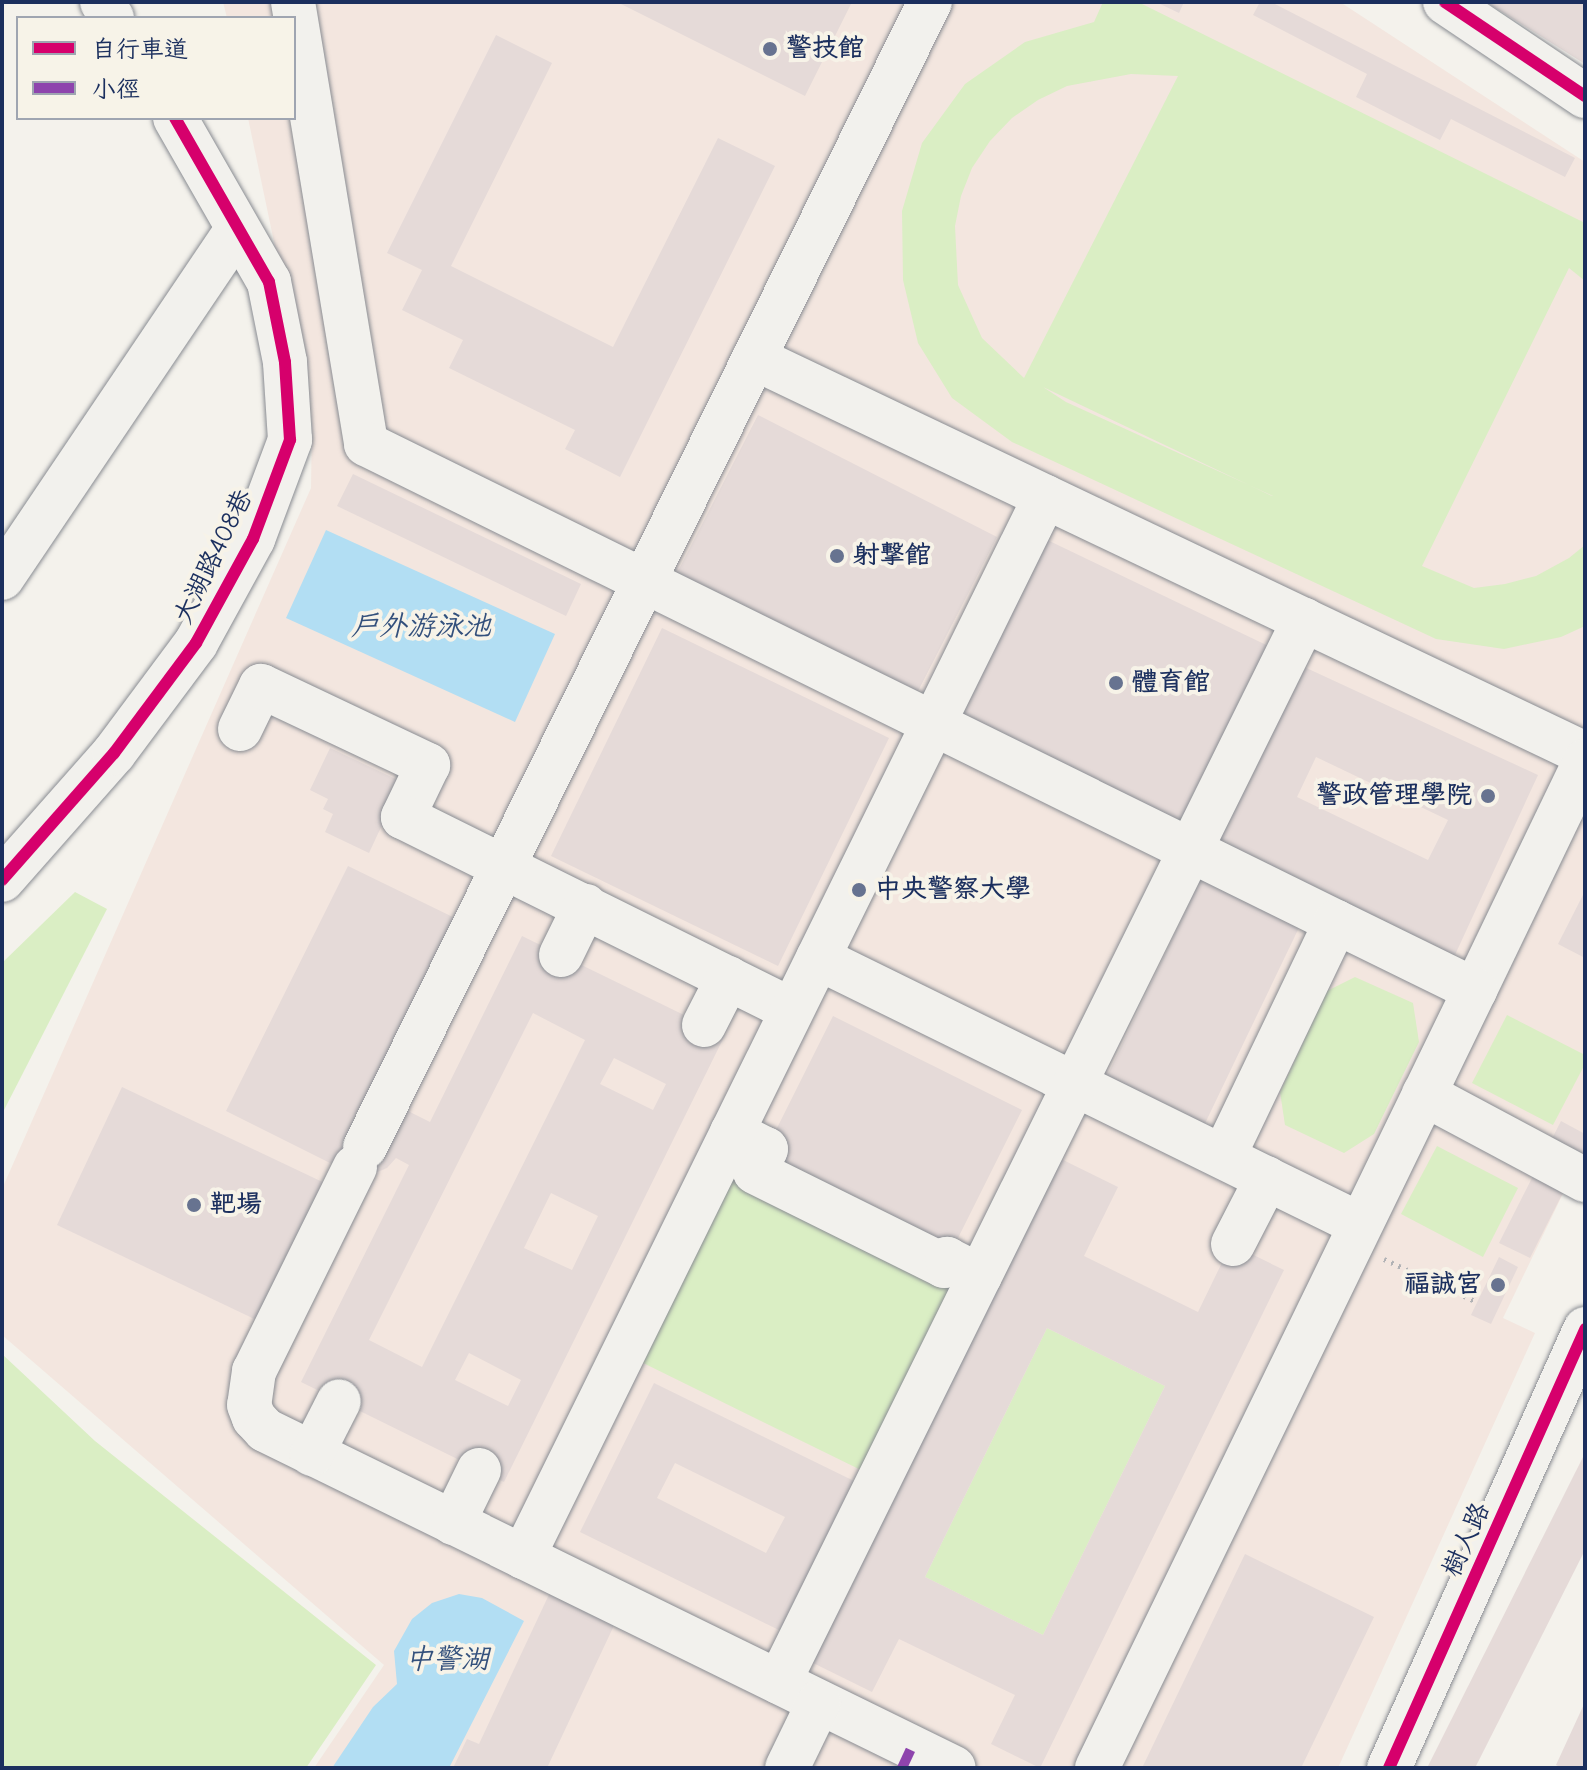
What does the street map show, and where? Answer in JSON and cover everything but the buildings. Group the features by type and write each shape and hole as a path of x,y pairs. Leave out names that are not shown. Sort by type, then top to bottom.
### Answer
{"street":[{"path":"930,2 254,1371 249,1388 254,1418 265,1430 819,1702 907,1758 954,1768"},
{"path":"1445,2 1585,96"},
{"path":"296,20 366,444 1475,990"},
{"name":"大湖路408巷","path":"2,880 114,753 196,643 253,539 290,440 285,362 269,282 176,120"},
{"path":"2,578 237,230"},
{"path":"754,358 1585,754"},
{"path":"523,1557 1045,497"},
{"path":"779,1682 1304,620"},
{"path":"240,729 261,686 428,765 403,817 792,1010"},
{"path":"1097,1768 1585,761"},
{"path":"561,955 585,906"},
{"path":"1224,1156 1336,922"},
{"path":"818,958 1077,1082 1267,1178 1355,1234"},
{"path":"704,1025 728,978"},
{"path":"1424,1094 1585,1180"},
{"path":"732,1132 766,1149 755,1172 944,1266 947,1259 980,1276"},
{"path":"1233,1244 1267,1178"},
{"name":"樹人路","path":"1389,1768 1585,1329"},
{"path":"312,1454 339,1401"},
{"path":"453,1523 479,1470"},
{"path":"787,1768 819,1702"}],"path":[{"path":"1355,1234 1477,1302"}],"shaded area":[{"name":"中央警察大學","path":"223,2 1340,2 1585,162 1585,1148 1503,1318 1535,1333 1338,1768 314,1768 384,1665 2,1335 2,1189 311,488 312,423 248,120 296,120 296,16 226,16"}],"green space":[{"path":"1103,2 1138,2 1585,223 1585,281 1569,268 1422,566 1474,588 1536,576 1569,558 1585,545 1585,626 1561,637 1504,649 1436,639 1012,442 952,398 918,343 903,280 902,211 922,143 965,84 1025,42 1094,22","holes":["1131,74 1178,76 1024,378 982,338 958,285 955,226 961,196 972,168 990,141 1012,118 1038,100 1067,86","1043,387 1251,486 1066,402"]},
{"path":"75,892 107,909 2,1114 2,963"},
{"path":"1355,977 1413,1003 1419,1042 1374,1134 1344,1153 1285,1125 1280,1092 1327,991"},
{"path":"1507,1015 1585,1055 1585,1064 1553,1125 1472,1083"},
{"path":"1437,1146 1518,1188 1483,1257 1401,1214"},
{"path":"721,1170 961,1288 869,1474 629,1356"},
{"path":"1047,1328 1165,1386 1043,1635 925,1577"},
{"path":"2,1354 95,1441 376,1665 306,1768 2,1768"}],"water":[{"name":"戶外游泳池","path":"326,530 555,634 515,722 286,618"},
{"name":"中警湖","path":"459,1594 482,1598 524,1621 449,1768 332,1768 373,1707 397,1684 394,1651 412,1619 432,1603"}],"marked path":[{"path":"902,1768 912,1747"}],"cycle path":[{"path":"1445,2 1585,96"},
{"path":"2,880 114,753 196,643 253,539 290,440 285,362 269,282 176,120"},
{"path":"1389,1768 1585,1329"}],"place":[{"name":"警技館","path":"770,49"},
{"name":"射撃館","path":"837,556"},
{"name":"體育館","path":"1116,683"},
{"name":"警政管理學院","path":"1488,796"},
{"name":"中央警察大學","path":"859,890"},
{"name":"靶場","path":"194,1205"},
{"name":"福誠宮","path":"1498,1285"}]}
